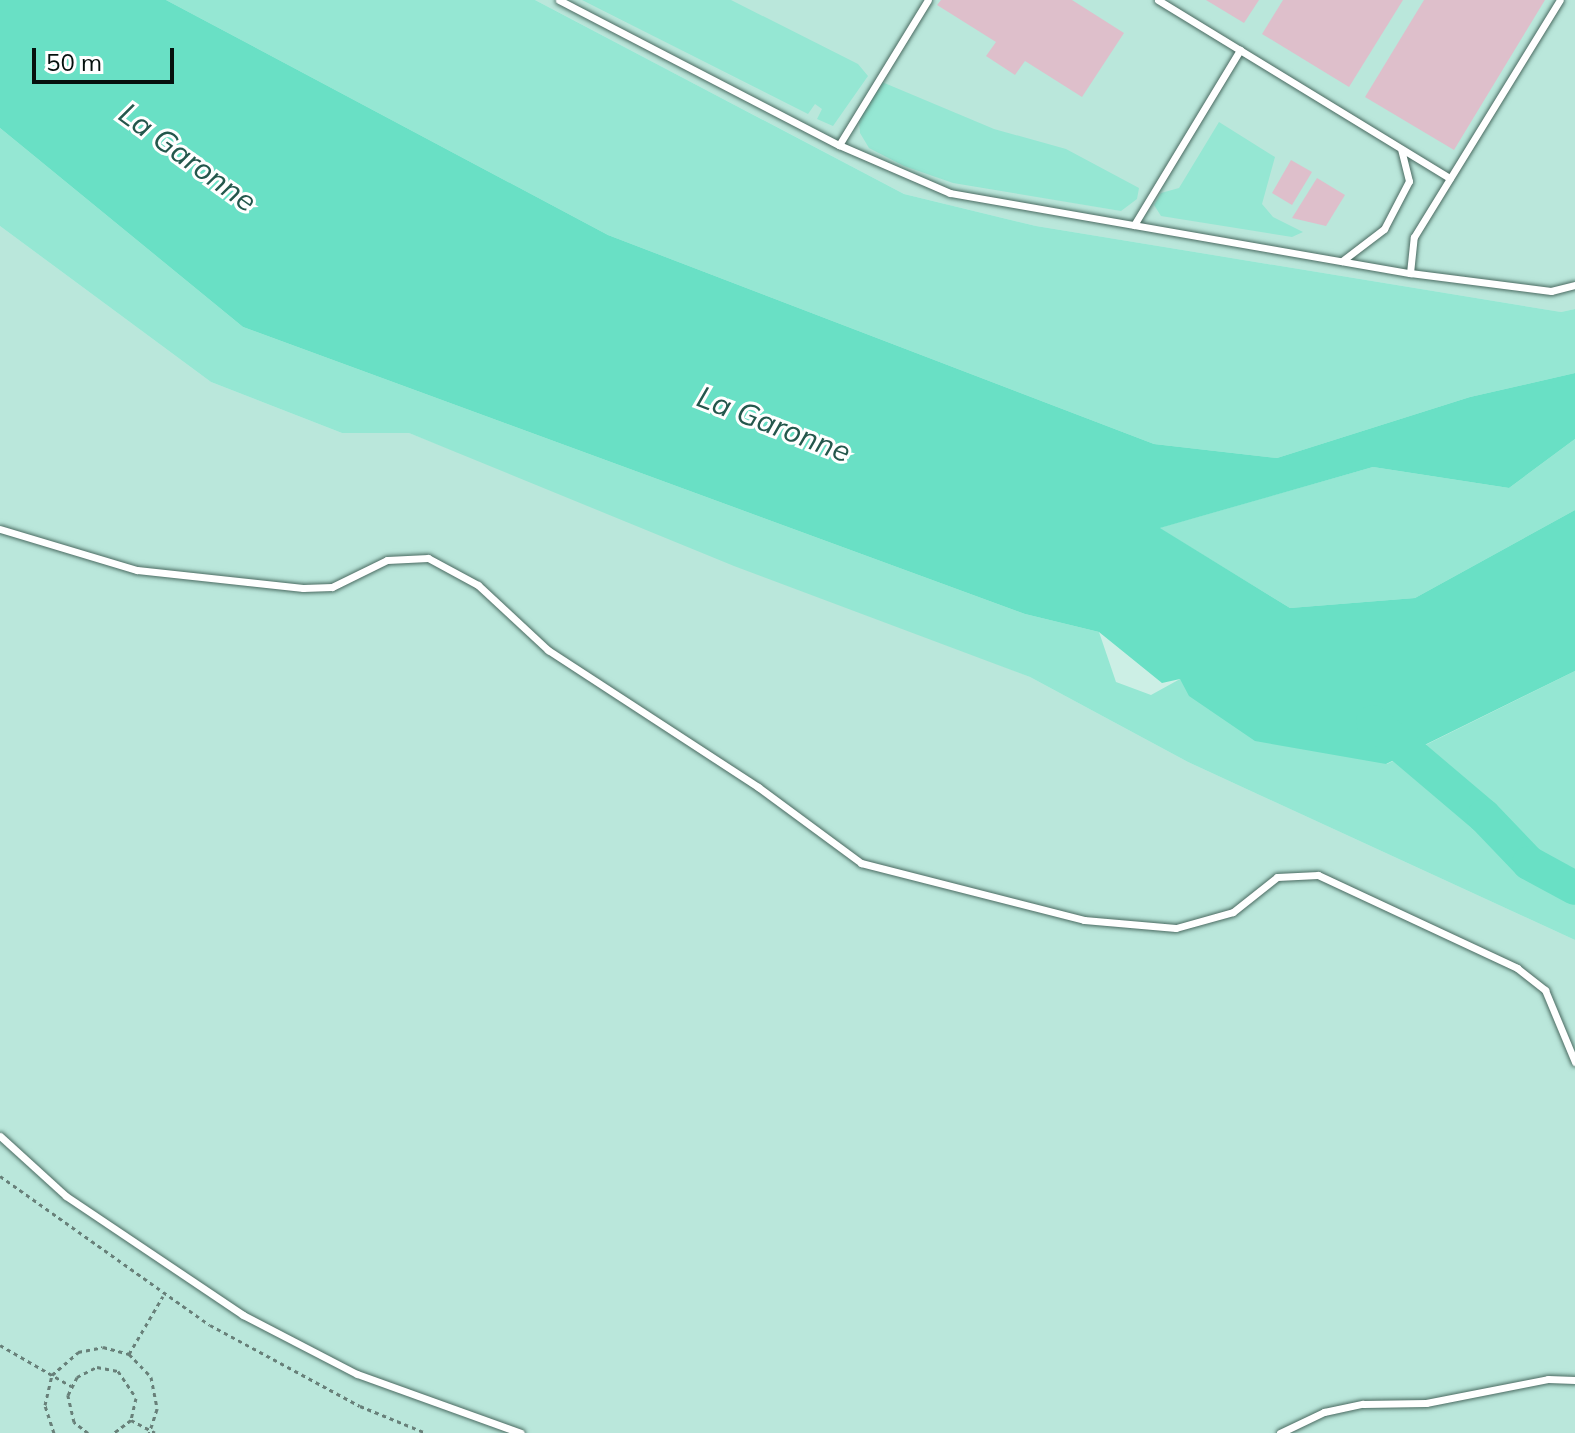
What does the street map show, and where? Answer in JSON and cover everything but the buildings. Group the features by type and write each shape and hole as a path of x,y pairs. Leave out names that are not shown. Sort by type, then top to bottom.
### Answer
{"lane":[{"path":"559,0 839,145 950,193 1410,273 1551,291 1575,285"},
{"path":"839,145 928,0"},
{"path":"1158,0 1450,178"},
{"path":"1410,273 1414,237 1560,0"},
{"path":"1134,225 1240,50"},
{"path":"1342,261 1384,229 1409,181 1401,149"},
{"path":"0,529 137,570 303,588 332,587 387,560 428,558 478,585 548,650 758,787 861,863 1084,920 1176,928 1233,912 1277,877 1318,875 1517,968 1545,990 1575,1062"},
{"path":"0,1136 66,1196 243,1315 357,1374 521,1433"},
{"path":"1280,1433 1324,1412 1363,1404 1426,1403 1534,1381 1575,1380"}],"path":[{"path":"0,1176 163,1296 260,1354 415,1431 426,1433"},
{"path":"129,1354 163,1296"},
{"path":"0,1345 71,1386"},
{"path":"54,1433 45,1405 52,1375 86,1349 129,1354 156,1387 152,1432 131,1420"},
{"path":"88,1433 69,1414 71,1386 97,1367 118,1371 136,1398 131,1420 114,1433"}],"shaded area":[{"path":"166,0 535,0 904,194 1036,226 1561,312 1575,309 1575,373 1470,397 1277,458 1154,444 608,235"},
{"path":"535,0 1575,0 1575,309 1561,312 1036,226 904,194"},
{"path":"582,0 731,0 858,64 868,76 833,126 817,119 822,109 815,104 808,114"},
{"path":"882,82 994,129 1066,149 1139,188 1137,199 1121,211 953,183 904,166 869,148 860,133 859,119"},
{"path":"1219,122 1275,157 1262,204 1273,217 1303,232 1292,237 1161,216 1154,205 1161,193 1179,188"},
{"path":"0,128 243,327 1025,614 1099,632 1116,682 1151,695 1180,679 1387,764 1575,671 1575,940 1188,762 1030,677 734,566 409,433 342,433 211,382 0,226"},
{"path":"0,226 211,382 342,433 409,433 1030,677 1188,762 1575,940 1575,1433 0,1433"},
{"path":"1575,439 1575,510 1415,598 1290,608 1159,528 1373,467 1509,488"}],"water":[{"name":"La Garonne","path":"0,0 166,0 608,235 1154,444 1277,458 1470,397 1575,373 1575,439 1509,488 1373,467 1160,528 1290,608 1415,598 1575,510 1575,671 1386,764 1255,741 1189,696 1180,679 1162,683 1099,632 1025,614 243,327 0,128"}],"waterway":[{"path":"1373,722 1484,816 1529,863 1575,888"}]}
